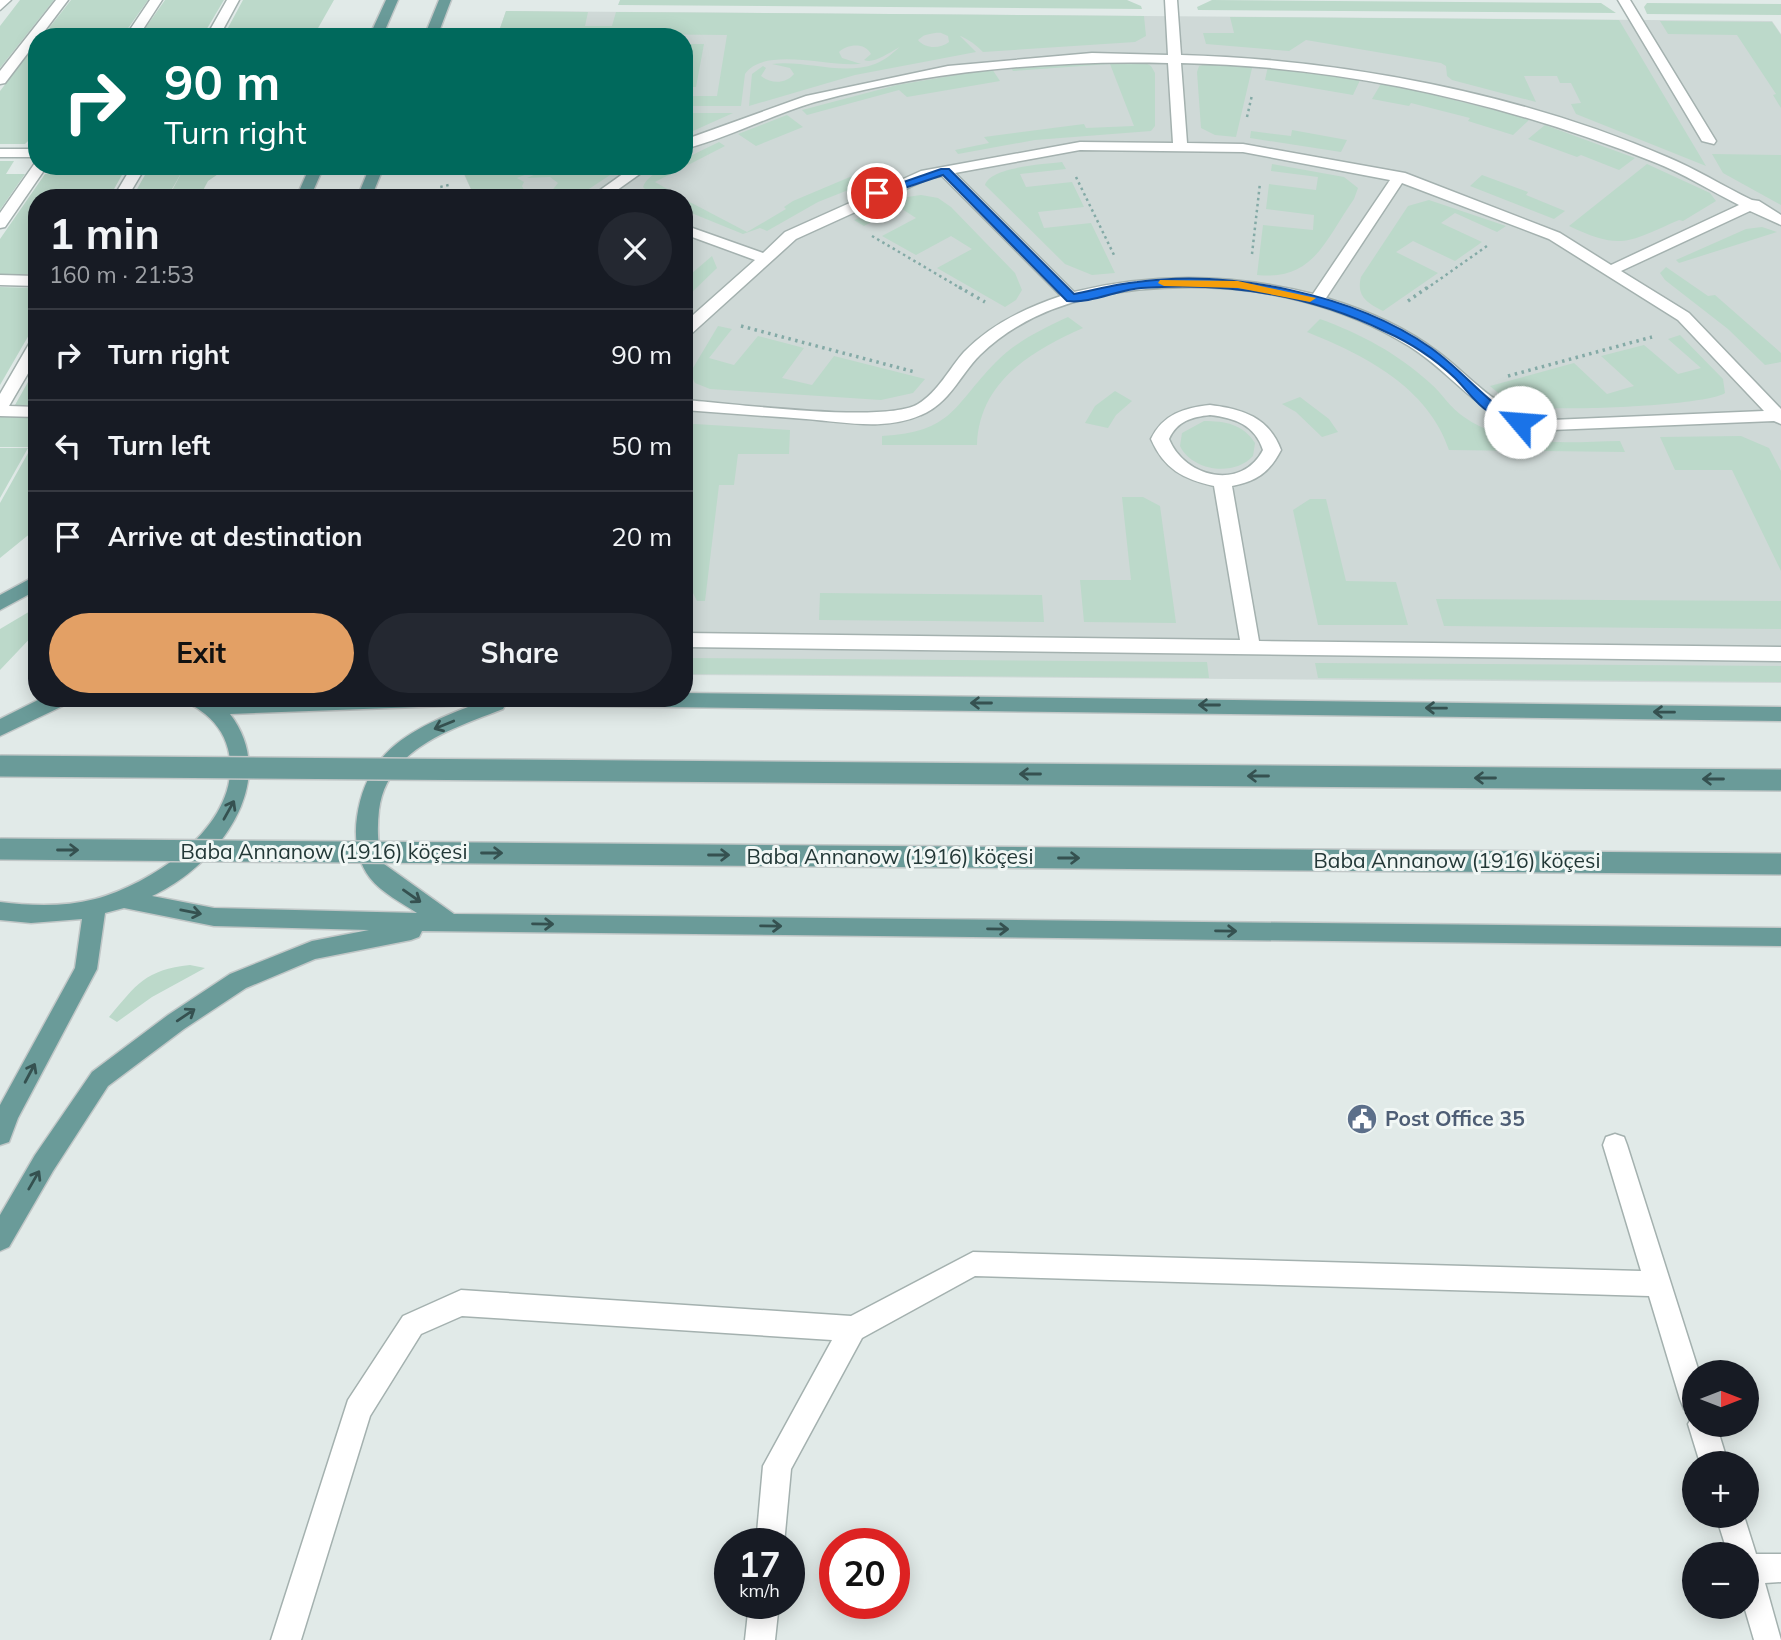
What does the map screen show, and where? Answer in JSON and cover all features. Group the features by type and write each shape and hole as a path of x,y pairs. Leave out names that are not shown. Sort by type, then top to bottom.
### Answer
{"main road":[{"path":"379,28 392,0"},
{"path":"434,28 445,0"},
{"path":"0,604 28,587"},
{"path":"693,700 1261,705 1781,714"},
{"path":"0,729 35,707"},
{"path":"0,911 63,914 124,899 173,874 211,840 234,803 242,766 234,733 206,707"},
{"path":"450,923 376,871 366,839 368,801 384,768 413,738 489,707"},
{"path":"0,710 21,715"},
{"path":"0,766 1781,780"},
{"name":"Baba Annanow (1916) köçesi","path":"0,849 1781,864"},
{"path":"124,899 214,917 450,923 1781,937"},
{"path":"0,1134 7,1115 86,969 95,908"},
{"path":"0,1239 44,1163 100,1079 176,1022 238,981 312,950 450,923"}],"street":[{"path":"0,6 5,0"},
{"path":"44,28 62,0"},
{"path":"137,28 156,0"},
{"path":"217,28 233,0"},
{"path":"1171,0 1180,145"},
{"path":"1624,0 1709,142"},
{"path":"0,80 28,50"},
{"path":"693,141 775,107 889,76 1041,55 1174,51 1316,61 1457,89 1617,140 1690,172 1781,220"},
{"path":"693,322 726,286 760,257 814,222 856,202 945,171 1018,155 1068,149 1180,145 1303,155 1400,176 1508,212 1557,234 1617,267 1706,333 1749,377 1780,418"},
{"path":"0,153 28,153"},
{"path":"945,171 1072,298"},
{"path":"0,224 34,175"},
{"path":"610,189 631,175"},
{"path":"1317,300 1400,176"},
{"path":"1617,267 1754,205"},
{"path":"693,232 760,257"},
{"path":"0,281 28,281"},
{"path":"693,406 867,418 913,413 937,399 961,364 994,335 1025,317 1072,298 1124,286 1195,282 1253,286 1317,300 1364,317 1414,342 1456,373 1492,409 1520,422 1551,425 1780,418"},
{"path":"28,360 0,410 28,412"},
{"path":"1210,410 1240,415 1264,430 1272,450 1263,468 1238,479 1222,480 1190,474 1168,458 1160,439 1171,421 1188,413 1210,410"},
{"path":"1222,480 1251,647"},
{"path":"693,640 1781,654"},
{"path":"1615,1145 1682,1360"},
{"path":"286,1640 358,1410 412,1325 461,1303 853,1329 973,1264 1658,1283"},
{"path":"771,1528 777,1466 853,1329"},
{"path":"1759,1569 1781,1568"},
{"path":"1759,1608 1769,1640"},
{"path":"760,1640 762,1619"}],"path":[{"path":"1245,125 1254,85"},
{"path":"1072,167 1119,266"},
{"path":"1250,267 1261,173"},
{"path":"439,189 449,185"},
{"path":"869,234 989,304"},
{"path":"1397,308 1489,245"},
{"path":"735,324 922,374"},
{"path":"1499,378 1663,334"}],"shaded area":[{"path":"506,11 1772,21 1781,34 1781,683 693,675 693,189 471,189 464,175 693,175 693,28 500,28"}],"green space":[{"path":"20,0 54,0 32,28 28,28 28,33 0,68 0,26"},
{"path":"71,0 148,0 128,28 49,28"},
{"path":"165,0 224,0 207,28 145,28"},
{"path":"243,0 334,0 318,28 228,28"},
{"path":"620,0 1127,0 1142,9 618,5"},
{"path":"1212,0 1601,3 1616,13 1198,10 1197,7"},
{"path":"1647,3 1781,4 1781,15 1647,14 1644,7"},
{"path":"506,11 588,12 585,26 612,26 616,12 1144,16 1146,36 1135,42 983,52 964,38 946,33 929,34 873,60 864,60 871,54 865,48 851,46 839,52 842,58 861,64 781,59 767,61 754,66 745,74 741,106 693,106 693,96 717,96 727,35 693,35 693,28 500,28"},
{"path":"1230,17 1619,20 1706,166 1576,114 1571,104 1581,103 1571,83 1560,83 1557,76 1524,76 1536,102 1452,80 1447,76 1446,66 1441,63 1306,40 1289,51 1206,44 1203,33 1234,33"},
{"path":"1660,21 1772,22 1781,35 1781,108 1773,95 1776,94 1737,35 1668,34"},
{"path":"932,29 957,33 976,52 855,75 749,106 752,74 763,66 766,68 761,76 778,82 787,80 794,74 790,68 772,64 862,67 882,61 924,31 927,33 918,40 925,45 937,47 949,42 948,36"},
{"path":"693,44 704,44 696,87 693,87"},
{"path":"28,55 28,141 25,144 0,144 0,91"},
{"path":"1142,61 1151,66 1155,73 1155,126 1151,131 1035,140 958,154 955,150 989,143 984,137 1084,124 1086,128 1134,126 1110,64 1013,71 1010,67"},
{"path":"1210,63 1253,64 1236,137 1215,135 1201,128 1197,72 1199,66"},
{"path":"1268,66 1361,78 1353,95 1265,80"},
{"path":"992,69 1000,81 907,97 899,90 807,115 802,110 897,85"},
{"path":"1382,82 1530,119 1513,135 1468,121 1470,118 1411,103 1409,106 1372,99"},
{"path":"693,113 733,113 693,131"},
{"path":"787,115 803,127 756,146 738,134"},
{"path":"1545,125 1635,158 1619,170 1528,139"},
{"path":"1292,130 1347,140 1341,152 1250,138 1251,131 1291,136"},
{"path":"719,142 725,146 693,162 693,155"},
{"path":"1712,154 1781,155 1781,205 1723,173"},
{"path":"0,161 14,161 6,174 25,174 0,210"},
{"path":"1062,162 1066,169 1020,174 1026,187 1072,182 1084,207 1038,212 1044,228 1091,223 1115,273 1092,275 1065,264 985,185 989,179 1007,170"},
{"path":"1272,164 1344,177 1358,188 1354,199 1316,255 1292,271 1276,275 1257,275 1263,225 1313,230 1314,215 1266,209 1269,184 1316,190 1318,177 1271,171"},
{"path":"1647,164 1710,193 1716,201 1683,221 1679,220 1625,241 1601,239 1569,226"},
{"path":"876,166 886,175 818,202 767,231 760,228 743,234 693,214 693,204 747,232 786,209 784,207"},
{"path":"44,175 122,175 114,189 35,189"},
{"path":"145,175 180,175 172,189 137,189"},
{"path":"180,175 217,175 208,181 204,189 173,189"},
{"path":"465,175 524,175 517,178 524,182 524,189 471,189"},
{"path":"534,175 610,175 589,189 553,189 558,183 550,177 527,178"},
{"path":"669,175 655,182 667,189 645,189 643,187 650,177"},
{"path":"1482,175 1528,192 1526,195 1565,211 1554,219 1470,186"},
{"path":"921,195 938,198 951,207 1015,273 1022,290 1016,300 1005,307 937,268 972,249 951,236 916,255 882,236 916,218 899,207 864,226 854,220 907,197"},
{"path":"28,199 28,274 0,274 0,239"},
{"path":"1429,200 1506,226 1497,232 1455,213 1441,223 1482,242 1455,261 1413,241 1396,252 1438,273 1383,311 1364,298 1360,289 1361,277 1408,206"},
{"path":"1762,227 1777,232 1679,263 1676,260 1746,229"},
{"path":"712,256 717,268 693,291 693,272"},
{"path":"1666,267 1708,296 1715,295 1781,353 1781,362 1765,365 1728,329 1665,280 1660,273"},
{"path":"0,287 28,288 28,337 0,385"},
{"path":"1068,317 1083,328 1027,359 998,386 987,403 980,423 977,445 882,445 882,436 924,429 938,422 960,404 981,378 1011,349"},
{"path":"1320,319 1350,331 1392,354 1430,383 1459,413 1482,427 1520,439 1560,442 1620,441 1625,452 1449,450 1426,408 1392,376 1350,351 1307,332"},
{"path":"718,326 732,329 709,358 734,365 758,336 804,348 782,378 812,385 834,356 925,379 913,393 881,400 710,389 695,383 693,368"},
{"path":"1680,335 1723,379 1725,393 1712,398 1661,404 1542,408 1516,403 1490,386 1574,363 1607,394 1634,386 1601,356 1644,345 1678,374 1701,368 1668,339"},
{"path":"28,382 28,405 15,405"},
{"path":"1115,391 1132,401 1116,415 1108,428 1085,423 1095,406"},
{"path":"1300,397 1329,419 1338,432 1322,437 1296,412 1282,404"},
{"path":"0,417 28,417 28,447 0,447"},
{"path":"1204,421 1226,423 1245,432 1255,443 1253,456 1245,463 1225,469 1203,466 1194,461 1180,446 1182,433"},
{"path":"693,424 790,430 789,454 738,454 734,485 719,485 705,601 697,601 693,593"},
{"path":"1741,436 1769,448 1781,471 1781,571 1732,470 1675,470 1660,437"},
{"path":"0,448 28,448 0,498"},
{"path":"28,453 28,535 0,558 0,503"},
{"path":"1122,497 1143,497 1160,506 1176,623 1084,622 1080,580 1131,580"},
{"path":"1310,499 1326,499 1346,581 1396,582 1408,625 1318,625 1293,510"},
{"path":"820,593 1042,595 1044,622 819,620"},
{"path":"1436,599 1781,601 1781,629 1444,626"},
{"path":"28,612 28,640 0,670 0,629"},
{"path":"693,658 1207,662 1209,678 693,674"},
{"path":"1315,663 1781,666 1781,682 1318,678"},
{"path":"190,965 205,968 152,997 117,1022 109,1017 135,987 152,975"}],"slow traffic":[{"path":"1164,283 1238,285 1310,298"}],"place":[{"name":"Post Office 35","path":"1362,1119"}],"route":[{"path":"877,193 945,171 1072,298 1138,285 1209,282 1267,289 1344,309 1390,329 1425,349 1456,373 1492,409 1520,422"}]}
